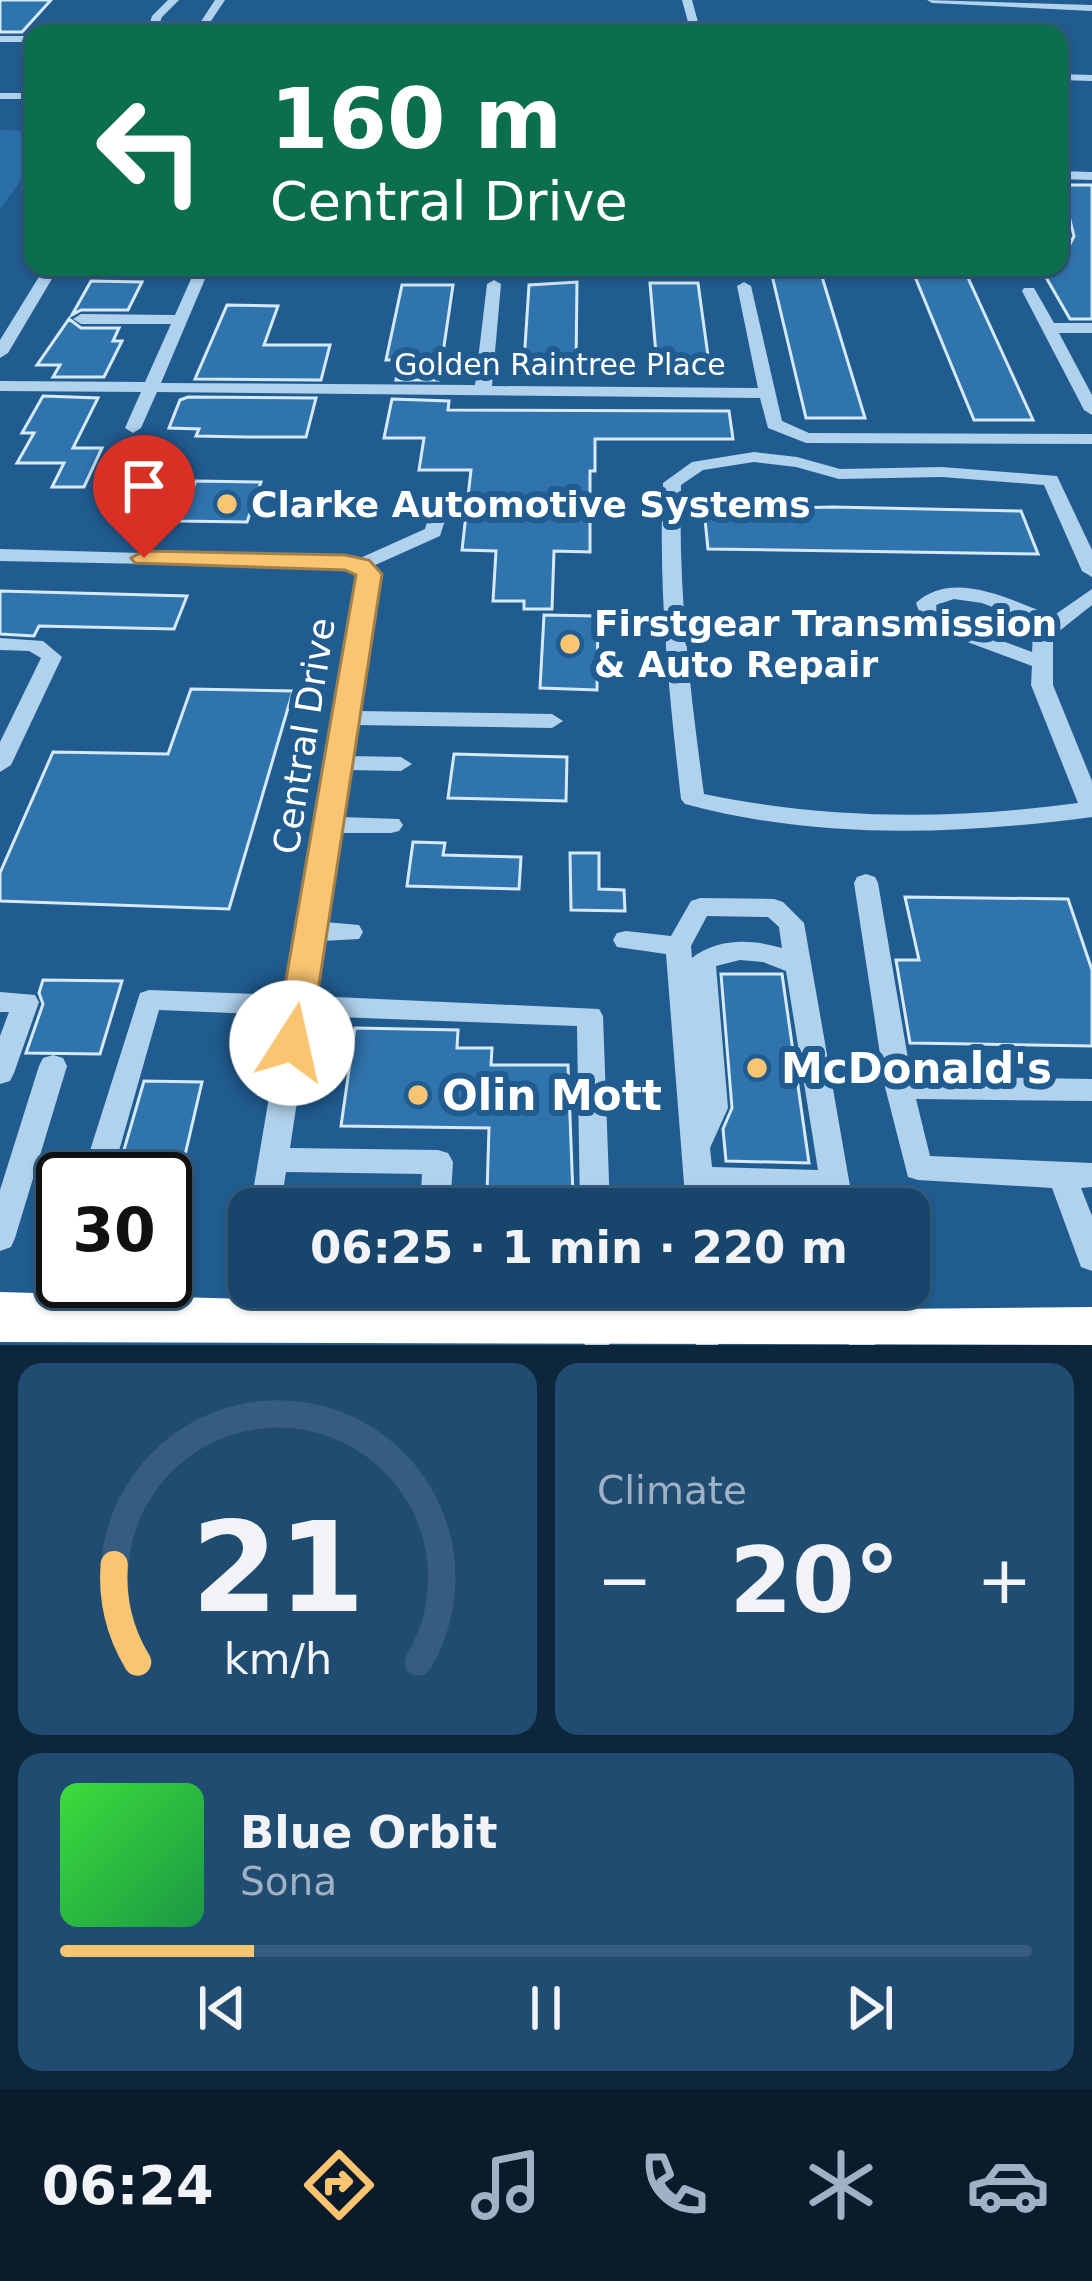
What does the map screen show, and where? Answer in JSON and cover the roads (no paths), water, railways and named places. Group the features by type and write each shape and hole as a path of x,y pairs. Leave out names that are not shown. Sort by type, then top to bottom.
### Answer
{"highway":[{"path":"192,1305 228,1306"},
{"path":"0,1317 36,1307"},
{"path":"338,1308 858,1313 1092,1332"}],"street":[{"path":"153,24 174,0"},
{"path":"932,0 1092,8"},
{"path":"1089,78 1092,99"},
{"path":"0,353 7,330 46,276"},
{"path":"133,428 198,279"},
{"path":"483,390 494,284"},
{"path":"744,286 766,393"},
{"path":"1029,291 1092,410"},
{"path":"81,319 180,320"},
{"path":"1049,328 1092,328"},
{"name":"Golden Raintree Place","path":"0,386 766,393 774,424 806,438 1092,439"},
{"path":"1092,572 1051,480 942,472 839,474 754,457 698,466 672,483 668,546 674,659 693,799 755,814 893,823 1011,821 1092,809 1042,685 1043,634 1092,596"},
{"path":"360,565 433,532 439,511"},
{"name":"Central Drive","path":"0,555 360,565 370,578 268,1188"},
{"path":"1042,663 931,622 926,603 934,596 962,592 1055,624"},
{"path":"0,644 46,649 52,657 0,765"},
{"path":"347,718 552,721"},
{"path":"339,763 400,764"},
{"path":"329,825 392,825"},
{"path":"866,883 899,1087 918,1168 1077,1176 1092,1257"},
{"path":"700,1188 678,946 700,907 774,908 791,923 836,1188"},
{"path":"311,931 350,932"},
{"path":"626,940 678,946"},
{"path":"696,1147 714,1108 703,961 748,949 770,950 798,966"},
{"path":"103,1152 149,1000 590,1016 594,1188"},
{"path":"0,1002 26,1002 0,1073"},
{"path":"0,1238 53,1066"},
{"path":"899,1087 1092,1090"},
{"path":"273,1160 438,1162 436,1188"}],"place":[{"name":"Clarke Automotive Systems","path":"227,504"},
{"name":"Firstgear Transmission & Auto Repair","path":"570,644"},
{"name":"McDonald's","path":"757,1068"},
{"name":"Olin Mott","path":"418,1095"}]}
